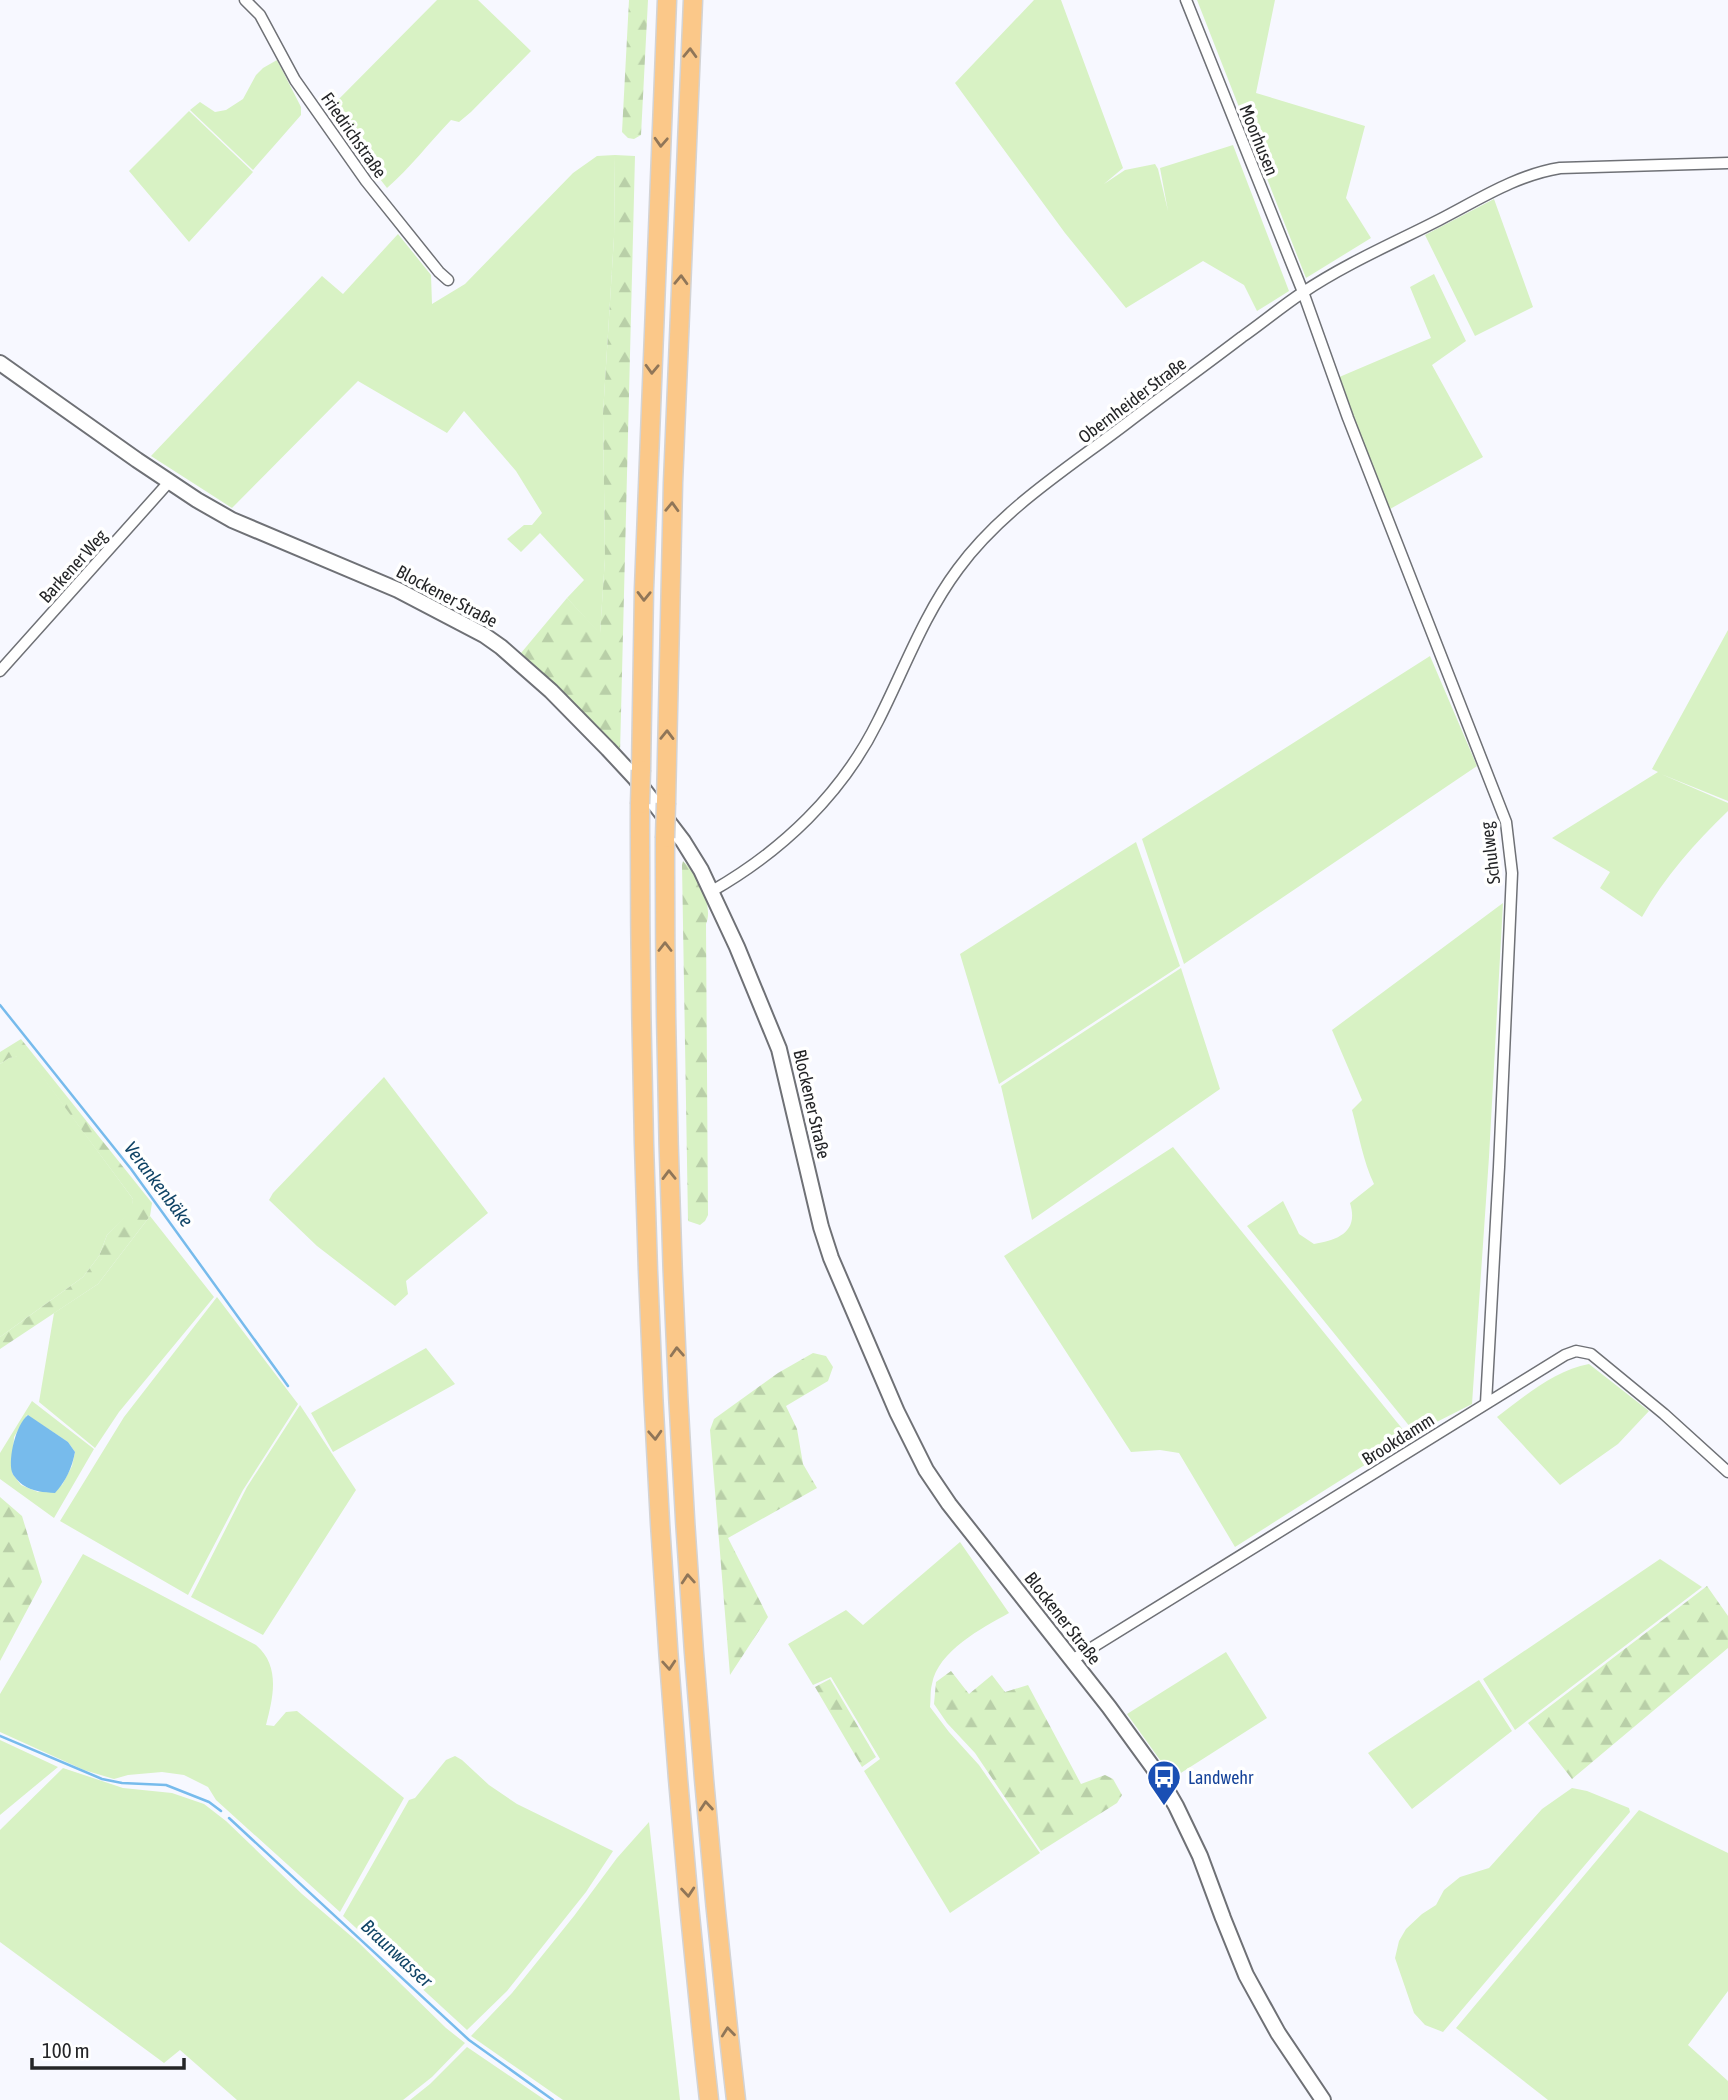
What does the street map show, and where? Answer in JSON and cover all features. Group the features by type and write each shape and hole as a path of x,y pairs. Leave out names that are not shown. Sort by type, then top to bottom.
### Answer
{"highway":[{"path":"667,0 644,589 640,967 646,1263 661,1559 673,1719 709,2100"},
{"path":"692,0 673,483 665,838 666,1051 682,1468 698,1719 736,2100"}],"street":[{"name":"Friedrichstraße","path":"246,0 260,15 295,80 366,180 448,280"},
{"name":"Moorhusen","path":"1186,0 1303,292"},
{"name":"Obernheider Straße","path":"712,891 752,866 790,836 831,793 873,732 934,604 959,566 989,533 1049,482 1303,292 1496,190 1542,171 1560,168 1728,163"},
{"name":"Schulweg","path":"1303,292 1348,418 1506,822 1512,873 1486,1403"},
{"name":"Blockener Straße","path":"0,363 169,482 232,520 398,590 461,622 501,647 566,706 635,778 683,841 701,870 737,947 779,1049 824,1238 897,1412 925,1467 949,1504 1137,1744 1167,1789 1200,1856 1246,1975 1274,2025 1324,2100"},
{"name":"Barkener Weg","path":"0,671 169,482"},
{"name":"Brookdamm","path":"1072,1660 1486,1403 1576,1351 1591,1354 1664,1414 1728,1472"}],"green space":[{"path":"437,0 478,0 531,51 471,112 459,122 451,120 387,188 327,111"},
{"path":"629,0 648,0 641,135 634,139 628,138 622,132"},
{"path":"1034,0 1061,0 1123,168 1104,184 1125,170 1155,164 1168,211 1160,168 1233,145 1289,291 1257,311 1244,285 1203,261 1126,308 1065,233 955,83"},
{"path":"1197,0 1275,0 1256,93 1365,126 1346,198 1371,238 1306,278"},
{"path":"277,60 301,107 301,115 253,170 190,110 200,102 215,112 226,110 243,99 263,68"},
{"path":"189,111 253,172 189,242 129,171"},
{"path":"615,155 614,237 603,414 605,558 600,634 567,598 584,580 540,533 521,552 507,539 524,525 532,525 542,513 516,471 464,411 447,433 358,381 232,508 151,456 322,276 343,294 398,234 431,275 432,304 465,284 573,173 597,156"},
{"path":"615,155 635,156 620,753 521,653 567,598 600,633 605,558 603,414 614,237"},
{"path":"1494,199 1533,307 1475,336 1425,235"},
{"path":"1434,274 1466,341 1432,365 1483,457 1390,509 1337,378 1431,338 1410,287"},
{"path":"1728,630 1728,801 1661,774 1728,803 1728,811 1681,861 1642,917 1600,888 1610,872 1552,838 1658,772 1652,769"},
{"path":"1430,656 1477,766 1184,964 1142,839"},
{"path":"1136,842 1180,966 999,1084 960,954"},
{"path":"683,861 699,882 708,908 708,1215 700,1225 688,1221"},
{"path":"1503,903 1472,1404 1415,1433 1247,1226 1283,1201 1299,1234 1314,1244 1338,1237 1349,1228 1352,1221 1350,1203 1374,1184 1352,1110 1362,1100 1332,1030"},
{"path":"1181,968 1220,1089 1032,1220 1001,1086"},
{"path":"21,1039 152,1203 150,1216 98,1284 0,1349 0,1337 83,1277 99,1256 107,1235 131,1210 133,1199 26,1055 9,1058 0,1064 0,1052"},
{"path":"26,1054 133,1199 132,1210 107,1235 99,1256 83,1277 0,1337 0,1064 9,1058"},
{"path":"384,1077 488,1213 406,1281 408,1294 395,1306 317,1246 269,1200"},
{"path":"1173,1147 1409,1437 1235,1547 1179,1453 1160,1450 1131,1452 1004,1256"},
{"path":"150,1216 214,1297 119,1412 95,1448 39,1402 54,1313 98,1284"},
{"path":"217,1297 298,1404 243,1490 188,1595 60,1521 124,1417"},
{"path":"426,1348 455,1384 333,1452 311,1413"},
{"path":"813,1353 826,1356 833,1367 828,1381 786,1406 797,1429 803,1464 817,1488 728,1538 768,1617 730,1675 710,1430 714,1419 778,1373"},
{"path":"1589,1364 1649,1411 1618,1444 1560,1485 1497,1417 1552,1378"},
{"path":"32,1401 94,1449 54,1518 0,1479 0,1453","holes":["27,1415 68,1442 75,1452 72,1466 62,1485 38,1492 21,1485 12,1473 14,1437"]},
{"path":"300,1405 356,1490 263,1635 191,1597 247,1487"},
{"path":"0,1497 22,1516 42,1582 0,1661"},
{"path":"960,1542 1009,1613 963,1642 943,1661 932,1684 930,1707 979,1765 1040,1853 950,1913 864,1771 880,1759 831,1677 813,1685 788,1644 846,1610 863,1625"},
{"path":"83,1554 256,1645 264,1653 272,1672 273,1693 266,1725 274,1726 286,1712 297,1711 404,1798 340,1912 216,1800 208,1787 184,1775 162,1772 114,1779 84,1770 0,1732 0,1694"},
{"path":"1660,1559 1702,1587 1515,1730 1483,1679"},
{"path":"1707,1586 1728,1616 1728,1648 1572,1779 1528,1723"},
{"path":"1226,1652 1267,1718 1173,1778 1127,1714"},
{"path":"951,1671 969,1694 992,1675 1005,1692 1028,1685 1081,1784 1105,1775 1113,1779 1122,1795 1117,1803 1041,1851 975,1753 947,1723 934,1704 936,1682"},
{"path":"830,1679 876,1757 862,1767 815,1687"},
{"path":"1479,1680 1512,1731 1412,1809 1368,1753"},
{"path":"0,1740 58,1767 0,1815"},
{"path":"455,1756 489,1785 517,1804 613,1851 586,1892 507,1991 467,2030 343,1916 409,1800 415,1798 446,1760"},
{"path":"63,1768 123,1788 172,1793 204,1804 226,1821 465,2043 432,2077 403,2100 237,2100 180,2050 164,2063 0,1942 0,1830"},
{"path":"1572,1788 1587,1791 1629,1808 1630,1812 1443,2032 1425,2025 1414,2013 1395,1958 1399,1941 1406,1929 1436,1905 1444,1890 1460,1877 1489,1868 1542,1809"},
{"path":"1639,1810 1728,1853 1728,1991 1688,2045 1728,2081 1728,2100 1548,2100 1456,2028"},
{"path":"649,1822 680,2100 563,2100 471,2036 512,1993 617,1858"},
{"path":"467,2047 545,2100 410,2100"}],"water":[{"path":"28,1415 68,1442 75,1452 68,1474 55,1493 27,1487 18,1481 12,1472 14,1442"}],"waterway":[{"name":"Verankenbäke","path":"0,1005 131,1169 288,1386"},
{"name":"Braunwasser","path":"0,1736 102,1779 122,1783 166,1785 209,1802 221,1811"},
{"name":"Braunwasser","path":"229,1818 469,2040 553,2100"}],"place":[{"name":"Landwehr","path":"1164,1807"}]}
